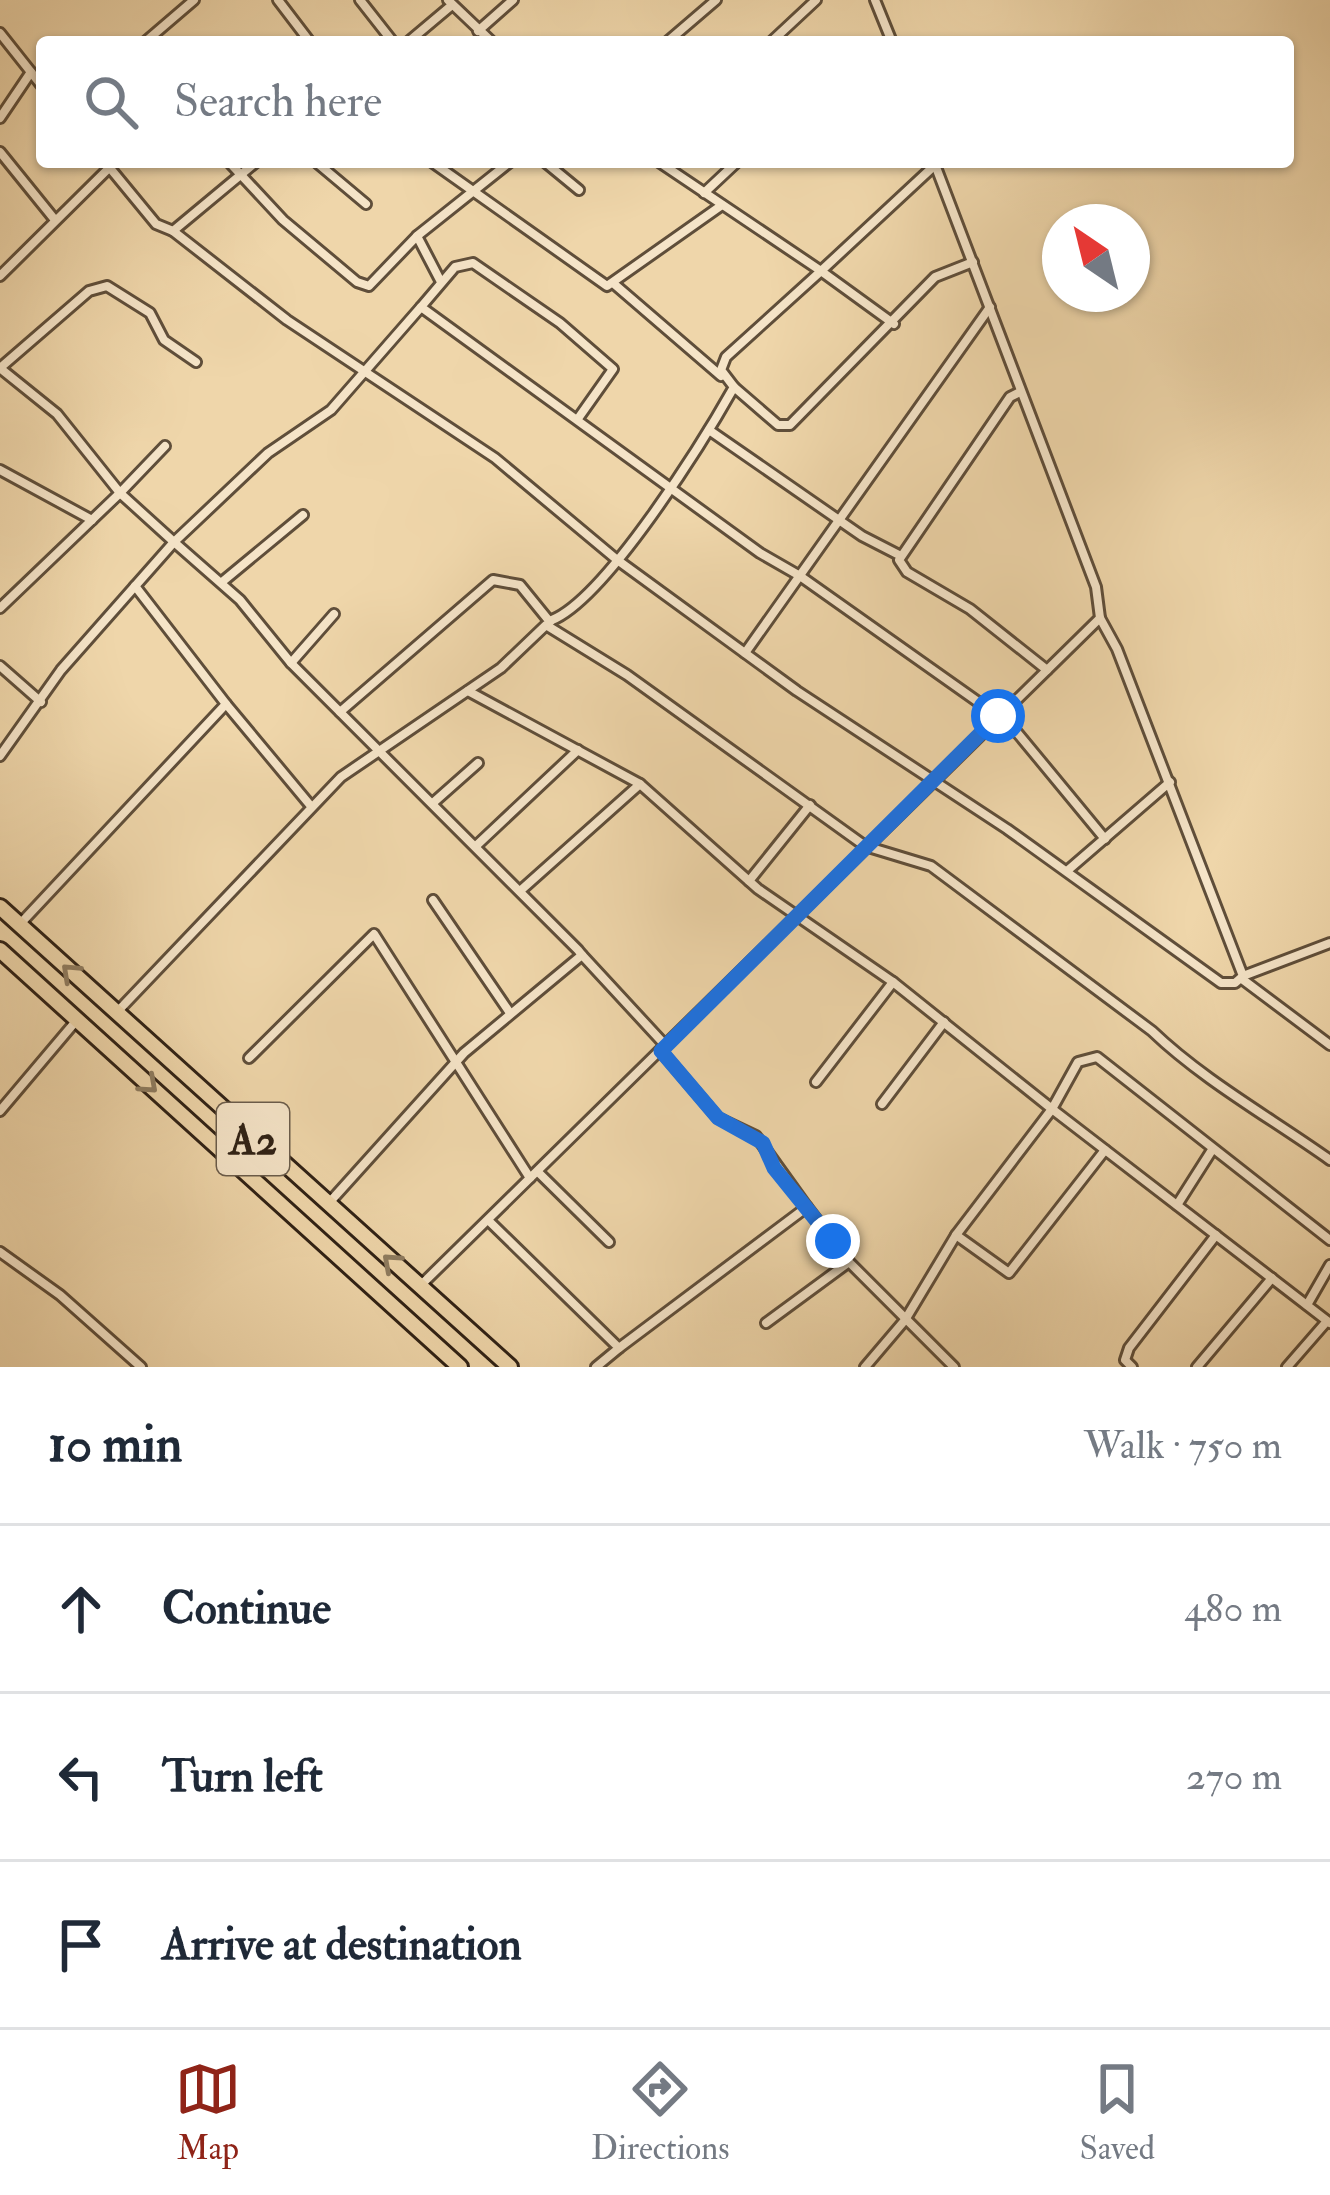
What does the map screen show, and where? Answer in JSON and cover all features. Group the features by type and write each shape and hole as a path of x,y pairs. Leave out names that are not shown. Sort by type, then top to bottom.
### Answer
{"highway":[{"name":"A2","path":"0,908 510,1367"},
{"name":"A2","path":"0,950 460,1367"},
{"path":"214,1145 233,1142 238,1134 234,1121"}],"street":[{"path":"152,36 194,0"},
{"path":"278,0 305,36"},
{"path":"360,0 387,36"},
{"path":"478,32 513,0"},
{"path":"674,36 716,0"},
{"path":"777,36 816,0"},
{"path":"875,0 890,36"},
{"path":"414,36 450,2 484,36"},
{"path":"0,33 36,78"},
{"path":"0,118 31,72"},
{"path":"0,152 55,220"},
{"path":"0,276 104,168"},
{"path":"109,168 156,224 523,479 616,559 745,653 1067,871 1221,983 1330,943"},
{"path":"234,168 283,220 363,286 374,282 417,236 502,168"},
{"path":"172,231 249,168"},
{"path":"323,168 367,204"},
{"path":"441,168 595,280 613,284 778,425 790,425 894,324 935,277 973,262"},
{"path":"552,168 579,190"},
{"path":"668,168 894,324"},
{"path":"704,193 731,168"},
{"path":"726,379 721,370 726,357 930,168"},
{"path":"936,168 1096,587 1100,618 1170,782 1242,977 1330,1046"},
{"path":"613,284 722,205"},
{"path":"417,236 441,282"},
{"path":"0,756 61,670 174,542 268,453 331,410 362,369 462,262 473,263 560,322 613,369 578,420"},
{"path":"196,362 164,340 150,313 106,286 89,291 0,368 57,414 120,493 222,582 291,663 477,845 582,955 718,1118 756,1136 774,1168 849,1262 954,1367"},
{"path":"421,307 669,487 1000,714 1105,839"},
{"path":"745,653 990,307"},
{"path":"115,1013 310,805 379,750 468,692 549,622 575,610 710,430 734,387"},
{"path":"899,555 1010,397 1020,392"},
{"path":"710,430 899,555 907,572 970,609 1047,670"},
{"path":"0,608 165,446"},
{"path":"0,470 92,520"},
{"path":"222,582 303,515"},
{"path":"340,712 493,580 520,585 549,622 865,846 931,866 1152,1031 1180,1060 1204,1071 1330,1160"},
{"path":"135,586 310,805"},
{"path":"291,663 334,614"},
{"path":"419,1287 1100,618"},
{"path":"0,666 41,702"},
{"path":"468,692 640,784 748,881 893,982 1328,1322 1287,1367"},
{"path":"20,926 226,704"},
{"path":"477,845 578,750"},
{"path":"434,802 478,763"},
{"path":"1067,871 1170,782"},
{"path":"520,891 640,784"},
{"path":"748,881 810,805"},
{"path":"434,900 510,1013"},
{"path":"249,1058 374,934 534,1175 609,1242"},
{"path":"327,1205 457,1064 510,1013 582,955"},
{"path":"816,1082 893,982"},
{"path":"0,1111 77,1020"},
{"path":"882,1104 944,1022"},
{"path":"865,1367 905,1320 956,1235 1052,1108 1078,1062 1097,1057 1330,1240"},
{"path":"956,1235 1009,1273 1105,1150"},
{"path":"1177,1205 1212,1150"},
{"path":"596,1367 807,1207"},
{"path":"489,1221 619,1348"},
{"path":"1132,1367 1125,1360 1129,1348 1216,1235"},
{"path":"0,1252 60,1295 140,1367"},
{"path":"766,1323 849,1262"},
{"path":"1307,1305 1330,1265"},
{"path":"1197,1367 1272,1278"},
{"path":"937,1367 946,1359"}],"route":[{"path":"833,1241 774,1168 763,1143 744,1128 718,1118 661,1051 998,716"}]}
